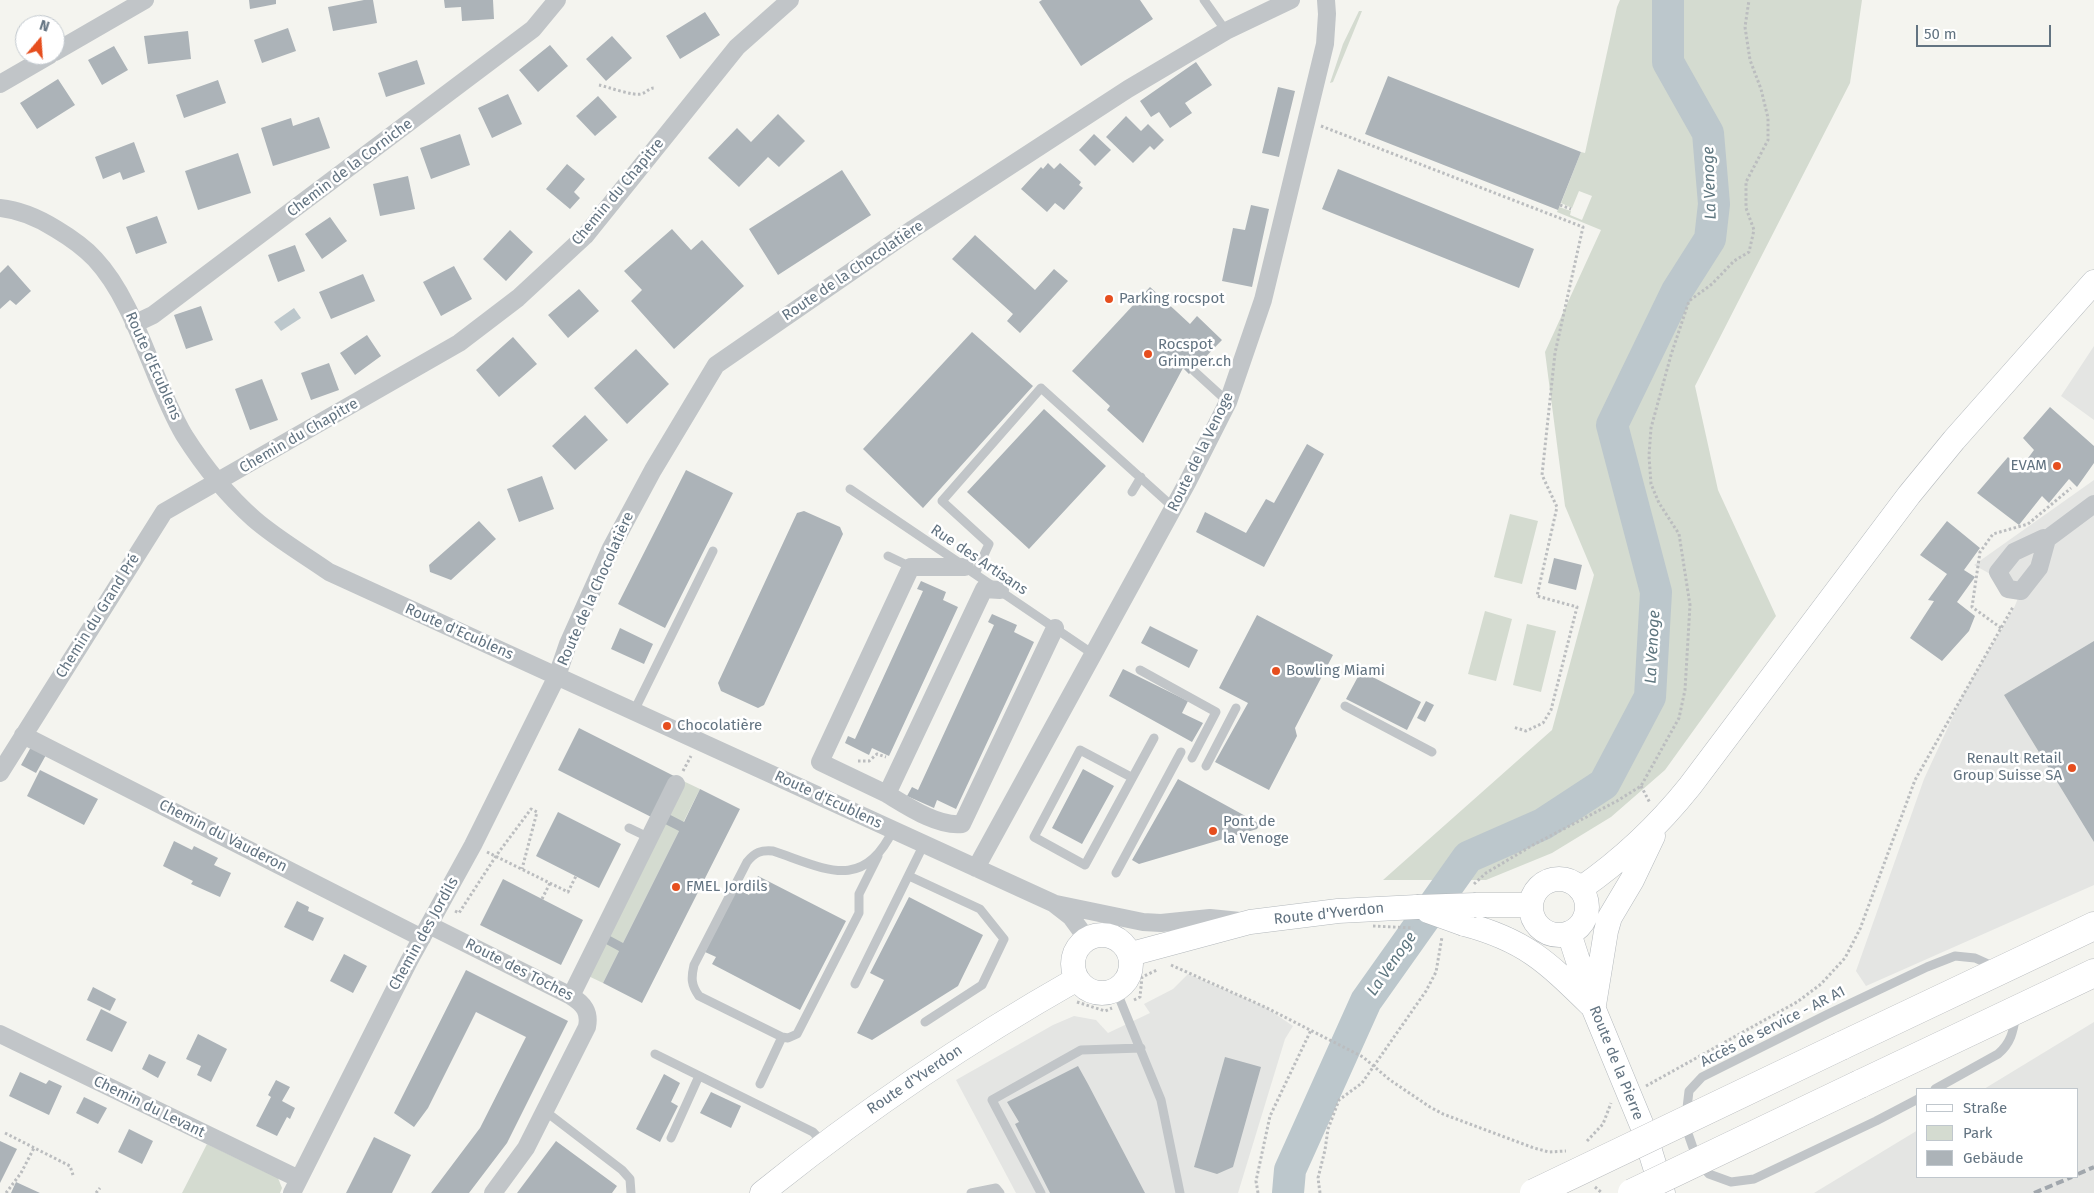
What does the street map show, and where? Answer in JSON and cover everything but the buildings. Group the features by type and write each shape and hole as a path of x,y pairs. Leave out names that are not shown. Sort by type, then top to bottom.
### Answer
{"highway":[{"path":"1534,1193 2094,926"},
{"path":"1632,1193 2094,973"}],"main road":[{"path":"1580,889 1614,864 1660,823 1909,495 1954,440 2094,282"},
{"path":"1593,1007 1610,917 1632,880 1660,823"},
{"path":"1553,880 1570,882 1580,889 1586,902 1586,911 1579,927 1569,933 1555,935 1540,928 1535,921 1531,905 1533,896 1538,889 1553,880"},
{"path":"1470,914 1531,905"},
{"name":"Route d'Yverdon","path":"1130,954 1250,922 1369,920 1417,907 1470,914"},
{"path":"1470,914 1493,933 1529,950 1548,963 1593,1007"},
{"name":"Route de la Pierre","path":"1569,933 1593,1007 1642,1128 1663,1193"},
{"path":"1097,935 1117,938 1126,945 1130,954 1132,963 1128,979 1119,997 1098,993 1082,986 1077,979 1073,961 1080,945 1087,939 1097,935"},
{"name":"Route d'Yverdon","path":"762,1193 824,1144 955,1051 1077,979"}],"street":[{"path":"65,46 145,0"},
{"name":"Chemin de la Corniche","path":"134,324 153,315 532,29 557,0"},
{"name":"Chemin du Chapitre","path":"218,482 459,343 518,298 585,236 737,46 790,0"},
{"name":"Route de la Chocolatière","path":"557,676 568,644 611,548 653,470 716,365 913,230 1128,89 1226,31 1291,0"},
{"name":"Route de la Venoge","path":"976,868 1174,508 1228,402 1263,300 1325,44 1326,0"},
{"path":"0,84 33,65"},
{"name":"Route d'Ecublens","path":"0,208 28,215 48,224 75,240 101,266 134,324 157,380 184,435 218,482 255,520 329,572 1053,903 1143,922 1161,923 1210,918 1250,922"},
{"name":"Chemin du Grand Pré","path":"0,774 164,512 218,482"},
{"path":"2047,539 2040,568 2021,591 2008,589 1998,572 2014,552 2044,538 2047,539 2094,504"},
{"path":"970,570 911,567 820,762 887,794 912,809 950,825 962,824 1055,628"},
{"path":"887,794 984,589 1000,590"},
{"name":"Chemin des Jordils","path":"296,1186 425,932 473,845 557,676"},
{"name":"Chemin du Vauderon","path":"23,735 425,932"},
{"path":"570,996 676,784"},
{"name":"Route d'Ecublens","path":"1053,903 1071,917 1087,939"},
{"name":"Route des Toches","path":"425,932 570,996 585,1007 588,1014 587,1027 526,1148 492,1193"},
{"name":"Chemin du Levant","path":"0,1034 183,1124 296,1186"}],"lane":[{"path":"1204,0 1226,31"},
{"path":"1194,371 1228,402"},
{"path":"970,570 989,544 942,501 1041,388 1174,508"},
{"path":"1132,492 1141,477"},
{"name":"Rue des Artisans","path":"850,489 1093,654"},
{"path":"634,711 713,551"},
{"path":"888,556 911,567"},
{"path":"1140,670 1216,712 1192,758"},
{"path":"1345,706 1432,752"},
{"path":"1206,766 1236,708"},
{"path":"1132,778 1080,750 1034,837 1085,865 1154,738"},
{"path":"1116,873 1181,752"},
{"path":"629,828 650,838"},
{"path":"878,856 867,864 851,871 834,872 773,851 763,850 754,853 747,862 694,965 691,982 693,989 699,996 782,1037 793,1037 800,1030 859,913 859,894 893,830"},
{"path":"855,984 924,844"},
{"path":"909,876 980,909 1004,939 982,985 925,1022"},
{"name":"Accès de service - AR A1","path":"1916,1100 1754,1179 1730,1182 1709,1174 1698,1162 1685,1125 1689,1091 1702,1077 1828,1014 1954,956 1975,958 2000,970"},
{"path":"1119,997 1161,1100 1180,1193"},
{"path":"1937,1088 1998,1054 2007,1047 2013,1036 2017,1009"},
{"path":"760,1084 782,1037"},
{"path":"1041,1193 992,1100 1081,1050 1141,1048"},
{"path":"655,1054 814,1132 824,1144"},
{"path":"670,1138 699,1076"},
{"path":"545,1111 622,1170 630,1179 631,1193"},
{"path":"971,1193 996,1188 1000,1193"}],"path":[{"path":"1641,786 1679,718 1684,690 1690,605 1678,534 1659,504 1651,484 1649,456 1651,428 1671,355 1689,301 1712,284 1734,261 1749,252 1754,230 1746,208 1746,182 1768,140 1768,118 1761,89 1750,60 1745,27 1749,0"},
{"path":"599,85 635,94 641,94 650,87 656,88"},
{"path":"1306,120 1582,226 1555,353 1542,475 1557,507 1537,596 1577,607 1552,710 1544,723 1526,731 1513,727"},
{"path":"1560,205 1571,209"},
{"path":"1581,1145 1594,1135 1603,1124 1611,1102 1629,1096 1797,1002 1821,984 1845,958 1860,929 1915,780 2021,591"},
{"path":"852,764 863,760 869,761 877,754 888,757"},
{"path":"459,913 496,856 531,809 537,812 522,869"},
{"path":"473,845 568,892 576,876"},
{"path":"542,899 550,883"},
{"path":"1178,960 1168,964 1311,1030 1362,1057 1413,1096 1443,1114 1548,1152 1572,1150"},
{"path":"1070,1005 1078,1002 1105,1011 1119,997 1140,997 1142,978 1160,968"},
{"path":"1258,1193 1256,1181 1270,1116 1311,1030"},
{"path":"1320,1193 1318,1178 1326,1150 1330,1120 1339,1100 1362,1083 1374,1066"},
{"path":"5,1133 70,1166 74,1175"},
{"path":"6,1193 22,1173 34,1148"},
{"path":"96,1193 100,1188"}],"shaded area":[{"path":"294,308 301,318 281,331 274,322"},
{"path":"2094,346 2094,420 2061,396"},
{"path":"2094,480 2094,885 1866,986 1856,971 1924,779 1962,697 2014,608 2021,591 1974,565"},
{"path":"1188,974 1265,1007 1293,1026 1285,1039 1238,1193 1016,1193 956,1080 1053,1025 1074,1016 1096,1020 1108,1033 1150,1013 1144,1004 1173,989"},
{"path":"2094,1022 2094,1193 1814,1193 1916,1131 1916,1178 2079,1178 2079,1088 1986,1088"}],"green space":[{"path":"1620,0 1862,0 1850,83 1695,386 1718,490 1776,616 1665,770 1611,817 1552,853 1486,880 1383,880 1552,730 1594,575 1565,506 1545,352 1601,230 1557,212 1559,207 1571,211 1570,215 1582,220 1592,196 1579,191 1572,208 1561,203 1581,152 1585,153"},
{"path":"1359,11 1362,11 1333,82 1330,83 1343,44"},
{"path":"1510,514 1538,521 1522,584 1494,577"},
{"path":"1485,611 1512,619 1496,681 1468,674"},
{"path":"1527,624 1556,631 1541,692 1513,685"},
{"path":"679,779 700,789 603,983 582,973"},
{"path":"207,1144 278,1178 282,1188 280,1193 182,1193"}],"waterway":[{"name":"La Venoge","path":"1288,1193 1290,1170 1366,1001 1468,857 1543,824 1604,784 1650,697 1656,592 1612,425 1677,291 1710,239 1714,204 1708,133 1668,62 1668,0"}],"railway":[{"path":"2079,1174 2094,1167"},
{"path":"2034,1193 2070,1178"}],"place":[{"name":"Parking rocspot","path":"1109,299"},
{"name":"Rocspot Grimper.ch","path":"1148,354"},
{"name":"EVAM","path":"2057,466"},
{"name":"Bowling Miami","path":"1276,671"},
{"name":"Chocolatière","path":"667,726"},
{"name":"Renault Retail Group Suisse SA","path":"2072,768"},
{"name":"Pont de la Venoge","path":"1213,831"},
{"name":"FMEL Jordils","path":"676,887"}]}
